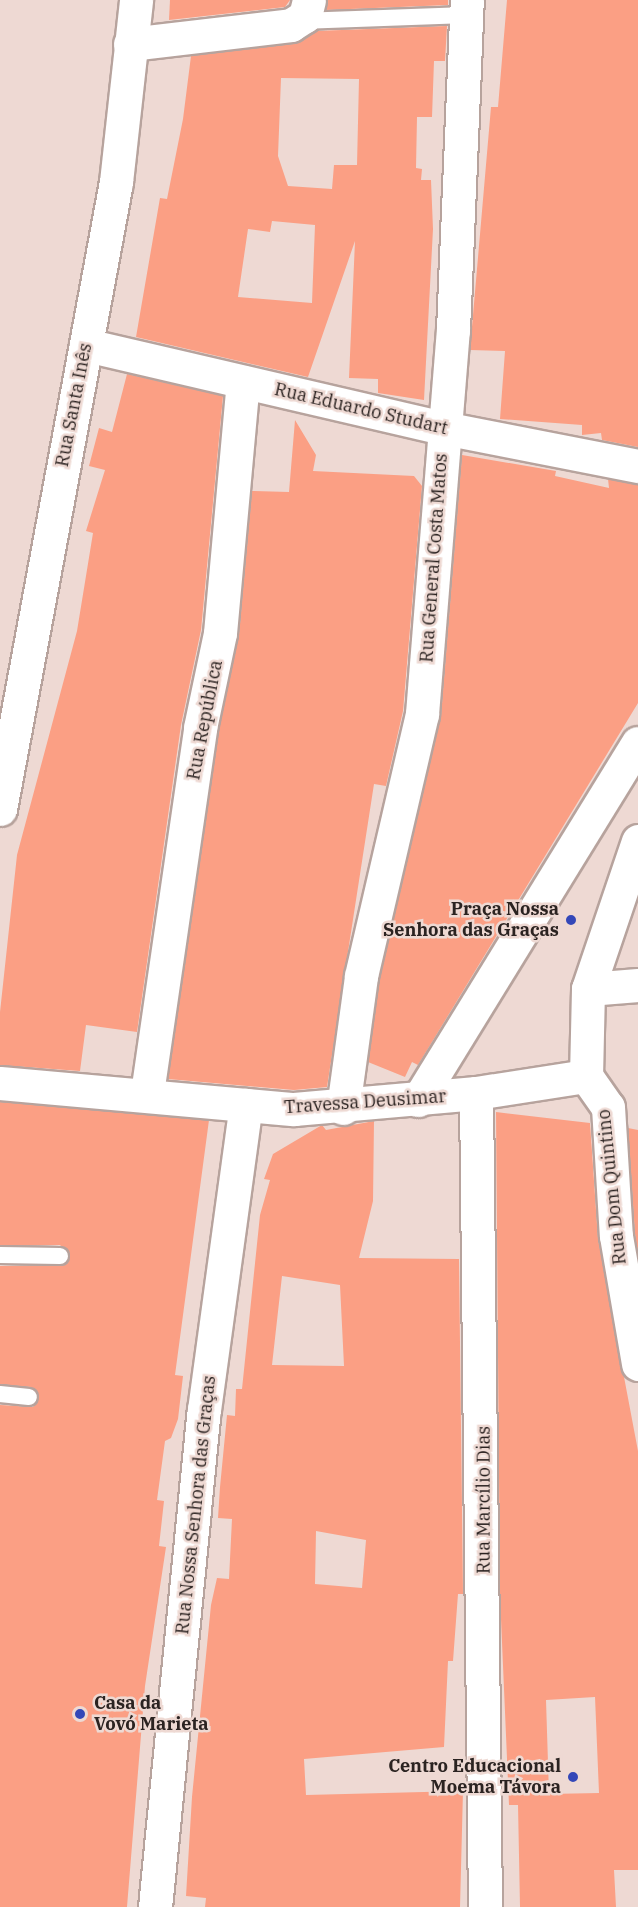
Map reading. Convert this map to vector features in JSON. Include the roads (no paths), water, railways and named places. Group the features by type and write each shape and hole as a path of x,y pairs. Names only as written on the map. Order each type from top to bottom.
{"street":[{"name":"Rua Santa Inês","path":"0,809 116,182 136,0"},
{"name":"Rua General Costa Matos","path":"343,1107 361,976 422,714 444,428 467,8"},
{"path":"130,44 304,11"},
{"name":"Rua Eduardo Studart","path":"86,345 444,428 638,466"},
{"name":"Rua República","path":"147,1093 200,728 220,633 243,382"},
{"path":"418,1100 638,743"},
{"path":"586,1076 588,989 638,841"},
{"path":"588,989 638,985"},
{"name":"Travessa Deusimar","path":"0,1083 147,1093 246,1105 343,1107 476,1093 586,1076"},
{"name":"Rua Dom Quintino","path":"586,1076 608,1107 615,1236 638,1365"},
{"name":"Rua Marcílio Dias","path":"476,1093 485,1907"},
{"name":"Rua Nossa Senhora das Graças","path":"155,1907 204,1410 246,1105"}],"lane":[{"path":"304,11 467,8"},
{"path":"0,1255 60,1256"},
{"path":"0,1394 29,1397"}],"place":[{"name":"Praça Nossa Senhora das Graças","path":"571,920"},
{"name":"Casa da Vovó Marieta","path":"80,1714"},
{"name":"Centro Educacional Moema Távora","path":"573,1777"}]}
